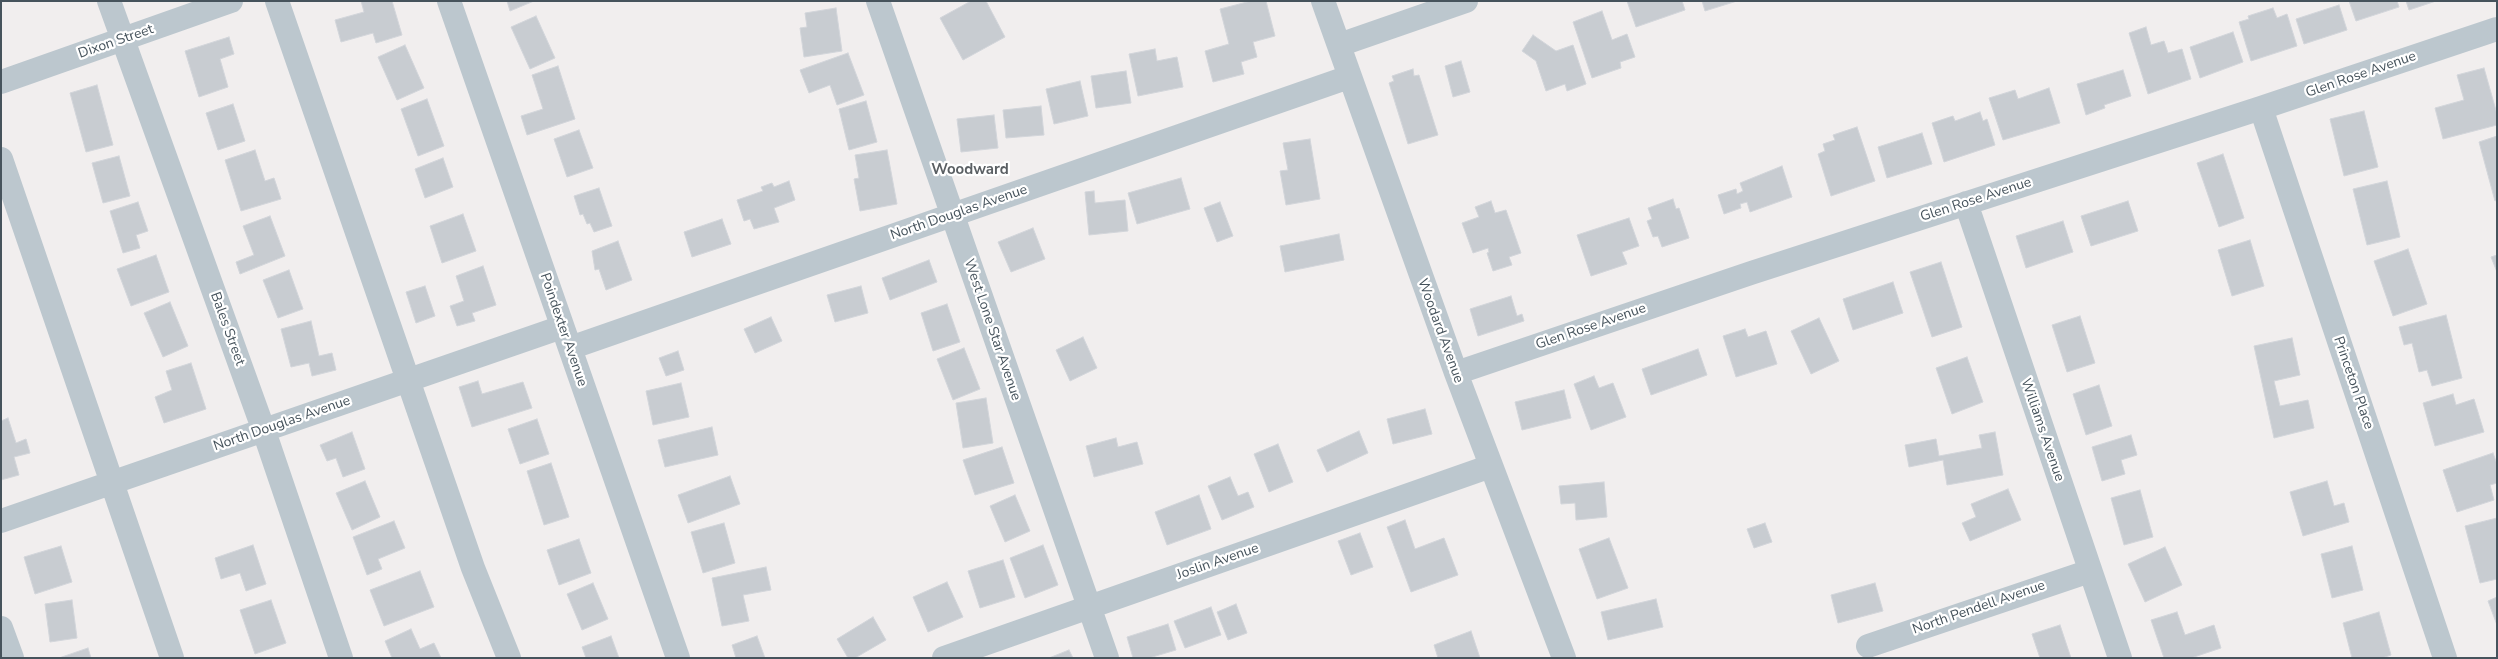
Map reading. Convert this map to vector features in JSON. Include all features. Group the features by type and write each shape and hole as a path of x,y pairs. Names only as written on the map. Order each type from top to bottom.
{"street":[{"name":"Bales Street","path":"109,1 264,431 341,658"},
{"name":"Dixon Street","path":"1,82 232,1"},
{"path":"277,1 474,568 509,658"},
{"name":"Poindexter Avenue","path":"449,1 678,658"},
{"name":"West Lone Star Avenue","path":"878,1 1107,658"},
{"name":"Woodard Avenue","path":"1323,1 1456,373 1564,658"},
{"path":"1339,46 1466,1"},
{"name":"Glen Rose Avenue","path":"1456,373 2497,29"},
{"name":"North Douglas Avenue","path":"1,521 409,379 566,338 952,215 1349,77"},
{"name":"Princeton Place","path":"2261,108 2445,658"},
{"path":"1,159 172,658"},
{"name":"Williams Avenue","path":"1966,203 2120,658"},
{"name":"Joslin Avenue","path":"944,658 1492,466"},
{"name":"North Pendell Avenue","path":"1868,646 2090,571"},
{"path":"1,628 12,658"}],"building":[{"path":"361,1 392,1 402,35 376,43 373,33 341,42 335,20 364,12"},
{"path":"507,1 534,1 510,11"},
{"path":"971,1 986,1 1005,37 963,60 940,18"},
{"path":"1251,1 1266,1 1275,36 1253,42 1257,57 1241,62 1244,74 1213,82 1205,51 1229,44 1220,9"},
{"path":"1627,1 1682,1 1685,10 1636,27"},
{"path":"1702,1 1737,1 1705,11"},
{"path":"2349,1 2397,1 2399,7 2356,21"},
{"path":"2406,1 2436,1 2409,10"},
{"path":"2339,5 2347,30 2304,44 2296,19"},
{"path":"836,8 842,51 804,57 800,28 807,27 805,13"},
{"path":"2273,8 2277,18 2287,14 2297,46 2251,61 2239,22 2249,19 2248,16"},
{"path":"1602,11 1612,40 1627,34 1635,57 1620,62 1621,68 1592,78 1573,22"},
{"path":"536,16 555,58 530,69 511,27"},
{"path":"2146,27 2151,45 2164,41 2168,53 2182,49 2191,79 2148,94 2129,33"},
{"path":"2233,32 2243,62 2200,78 2190,47"},
{"path":"1533,35 1556,51 1573,45 1586,84 1567,91 1565,84 1546,91 1536,61 1522,51"},
{"path":"229,37 234,54 220,59 228,87 199,97 185,51"},
{"path":"405,45 424,88 397,100 378,57"},
{"path":"1155,49 1157,61 1177,57 1183,87 1138,96 1129,54"},
{"path":"848,53 864,95 837,105 830,85 809,93 800,70"},
{"path":"1461,61 1470,92 1453,97 1445,66"},
{"path":"558,66 575,119 527,135 521,116 543,109 532,75"},
{"path":"2484,68 2497,114 2497,125 2443,139 2435,108 2464,100 2457,75"},
{"path":"1413,69 1414,76 1419,75 1438,135 1408,144 1389,83 1394,81 1392,76"},
{"path":"2123,70 2131,96 2104,105 2105,108 2086,115 2077,84"},
{"path":"1126,71 1131,103 1096,108 1091,76"},
{"path":"1080,81 1088,116 1054,124 1046,89"},
{"path":"97,85 113,145 86,152 70,93"},
{"path":"2049,88 2060,123 2003,140 1989,98 2015,90 2018,99"},
{"path":"427,99 444,146 418,156 401,109"},
{"path":"866,101 877,142 849,150 839,109"},
{"path":"233,104 245,141 218,150 206,113"},
{"path":"1041,106 1044,135 1006,138 1003,110"},
{"path":"2364,111 2378,167 2344,176 2330,119"},
{"path":"1980,112 1983,121 1987,119 1995,145 1944,162 1932,123 1953,116 1955,121"},
{"path":"994,115 998,148 961,152 957,119"},
{"path":"1857,127 1875,181 1831,196 1818,154 1825,151 1823,144 1835,140 1833,135"},
{"path":"579,130 593,168 567,177 554,139"},
{"path":"1922,133 1932,164 1887,178 1878,147"},
{"path":"2497,136 2497,200 2495,201 2479,142"},
{"path":"1310,139 1320,199 1286,205 1280,171 1288,170 1283,143"},
{"path":"255,150 265,181 274,178 281,199 241,211 225,160"},
{"path":"887,150 897,204 860,211 854,179 859,178 855,155"},
{"path":"2223,154 2244,218 2219,227 2197,163"},
{"path":"119,156 130,196 103,203 92,163"},
{"path":"443,158 453,187 425,198 415,169"},
{"path":"1782,166 1792,197 1750,212 1747,202 1740,204 1741,208 1724,214 1718,195 1736,189 1737,194 1743,191 1740,183"},
{"path":"1181,178 1190,209 1137,224 1128,193"},
{"path":"789,181 795,200 774,208 779,222 754,229 750,219 744,221 737,200 763,191 761,187 772,183 774,187"},
{"path":"2387,181 2400,237 2367,245 2353,189"},
{"path":"599,188 612,226 594,232 590,223 587,224 583,214 580,215 574,196"},
{"path":"1094,191 1095,203 1125,200 1128,231 1089,235 1085,192"},
{"path":"1673,199 1676,209 1679,208 1689,238 1662,247 1658,236 1653,237 1647,221 1652,219 1648,208"},
{"path":"1491,201 1495,213 1506,210 1521,253 1509,257 1512,265 1493,271 1487,253 1489,252 1488,248 1473,253 1462,223 1479,217 1475,207"},
{"path":"2128,201 2138,231 2091,246 2081,216"},
{"path":"138,202 148,231 136,235 140,248 123,253 110,211"},
{"path":"1220,202 1233,236 1217,242 1204,208"},
{"path":"463,214 476,251 442,263 430,226"},
{"path":"270,216 285,256 240,274 236,262 254,255 243,226"},
{"path":"1629,218 1639,246 1622,252 1627,264 1591,276 1577,235"},
{"path":"722,219 731,244 692,257 684,232"},
{"path":"2063,221 2073,252 2026,268 2016,236"},
{"path":"1033,228 1045,259 1011,272 998,242"},
{"path":"1339,234 1344,260 1285,272 1280,246"},
{"path":"2250,240 2264,286 2232,296 2218,250"},
{"path":"618,241 632,280 606,290 599,269 595,270 592,251"},
{"path":"2408,249 2427,304 2393,316 2374,261"},
{"path":"156,255 169,292 131,306 117,269"},
{"path":"2497,255 2497,272 2491,257"},
{"path":"929,260 937,282 890,300 882,278"},
{"path":"1941,262 1962,327 1932,337 1910,272"},
{"path":"483,266 496,305 472,313 475,321 457,326 450,306 464,301 456,276"},
{"path":"289,270 303,309 278,318 263,280"},
{"path":"1893,282 1903,313 1853,330 1843,299"},
{"path":"425,286 435,316 416,323 406,292"},
{"path":"861,286 868,313 835,322 827,295"},
{"path":"1511,296 1517,316 1522,314 1524,321 1478,336 1470,309"},
{"path":"170,302 188,346 163,357 144,313"},
{"path":"947,304 960,342 933,351 921,313"},
{"path":"2446,315 2462,378 2432,386 2427,370 2419,372 2412,343 2404,345 2399,327"},
{"path":"2080,316 2095,363 2067,372 2052,325"},
{"path":"771,317 782,341 755,353 744,329"},
{"path":"1819,318 1839,361 1811,374 1791,331"},
{"path":"311,321 319,356 332,353 336,370 312,376 309,363 291,367 281,329"},
{"path":"1745,329 1748,337 1766,331 1777,364 1736,377 1723,336"},
{"path":"1083,337 1097,368 1070,381 1056,350"},
{"path":"2292,338 2300,375 2274,381 2280,406 2308,400 2314,428 2274,438 2254,346"},
{"path":"964,348 980,389 953,400 937,359"},
{"path":"1698,349 1707,375 1651,395 1642,369"},
{"path":"678,351 684,370 666,376 659,358"},
{"path":"1967,357 1983,402 1952,414 1936,368"},
{"path":"191,363 206,409 164,423 155,397 172,390 166,371"},
{"path":"1594,376 1599,388 1613,383 1626,417 1591,430 1574,384"},
{"path":"478,381 482,394 523,382 532,408 472,427 459,387"},
{"path":"681,383 689,417 653,425 646,391"},
{"path":"2099,385 2112,426 2086,435 2073,394"},
{"path":"1564,390 1571,418 1522,430 1515,402"},
{"path":"2453,394 2456,405 2474,399 2484,432 2435,446 2423,403"},
{"path":"986,398 993,443 963,448 956,403"},
{"path":"1425,409 1432,434 1393,444 1387,419"},
{"path":"8,418 16,443 26,439 30,453 14,457 19,475 1,480 1,421"},
{"path":"537,419 549,454 520,464 508,429"},
{"path":"712,427 718,455 665,467 658,440"},
{"path":"1359,431 1368,453 1327,472 1317,450"},
{"path":"352,432 365,469 343,477 336,458 327,461 320,445"},
{"path":"1995,432 2003,475 1947,485 1943,460 1909,467 1905,445 1936,439 1939,456 1982,448 1979,435"},
{"path":"2131,435 2137,455 2121,460 2125,474 2102,481 2092,447"},
{"path":"1116,438 1118,447 1137,442 1143,464 1094,477 1086,446"},
{"path":"1278,444 1293,482 1269,492 1254,454"},
{"path":"1002,447 1014,483 975,495 963,460"},
{"path":"2493,453 2497,464 2497,483 2490,485 2494,500 2457,512 2443,470"},
{"path":"551,463 569,517 544,525 527,471"},
{"path":"730,476 740,504 688,523 678,495"},
{"path":"1230,477 1238,496 1248,492 1254,507 1222,520 1208,486"},
{"path":"365,481 380,517 352,530 336,493"},
{"path":"2327,481 2334,506 2344,503 2349,522 2303,536 2290,492"},
{"path":"1604,482 1607,517 1576,520 1575,503 1561,504 1559,486"},
{"path":"2008,489 2021,520 1970,541 1962,523 1976,517 1971,504"},
{"path":"2140,490 2153,537 2124,545 2111,498"},
{"path":"1015,495 1030,531 1005,542 990,506"},
{"path":"1199,495 1211,529 1167,545 1155,512"},
{"path":"2497,518 2497,579 2480,583 2465,526"},
{"path":"1405,520 1415,549 1444,538 1458,575 1411,592 1387,527"},
{"path":"394,521 405,548 378,559 382,569 367,575 353,537"},
{"path":"724,523 735,563 703,573 691,532"},
{"path":"1765,523 1772,542 1754,548 1747,529"},
{"path":"1360,533 1373,567 1351,575 1338,541"},
{"path":"1609,538 1628,588 1597,599 1579,549"},
{"path":"579,539 591,573 559,585 547,550"},
{"path":"253,545 266,584 246,591 240,573 221,579 215,558"},
{"path":"1043,545 1058,585 1025,598 1010,558"},
{"path":"61,546 72,582 35,594 24,557"},
{"path":"2352,546 2363,590 2332,598 2321,554"},
{"path":"2165,547 2182,585 2145,602 2128,564"},
{"path":"1003,560 1015,597 980,608 968,571"},
{"path":"766,567 771,590 743,595 749,621 722,626 712,578"},
{"path":"420,571 434,607 384,626 370,590"},
{"path":"947,582 963,617 928,632 913,597"},
{"path":"593,583 608,619 582,630 567,594"},
{"path":"1875,583 1883,611 1838,623 1831,595"},
{"path":"2497,597 2497,625 2488,601"},
{"path":"1656,599 1663,627 1608,640 1601,612"},
{"path":"72,600 77,638 50,642 45,604"},
{"path":"271,600 286,643 255,654 240,610"},
{"path":"1236,604 1247,633 1228,640 1217,612"},
{"path":"1211,607 1221,635 1185,648 1174,621"},
{"path":"2177,612 2185,635 2214,625 2221,648 2191,658 2164,658 2151,620"},
{"path":"2379,612 2391,655 2382,658 2352,658 2343,623"},
{"path":"873,617 886,640 855,658 848,658 837,639"},
{"path":"1168,624 1176,650 1149,658 1133,658 1127,637"},
{"path":"2060,625 2071,658 2040,658 2032,634"},
{"path":"411,629 420,649 434,643 441,658 392,658 385,641"},
{"path":"1471,631 1480,658 1438,658 1434,645"},
{"path":"611,636 619,658 586,658 582,647"},
{"path":"757,636 765,658 736,658 732,645"},
{"path":"88,648 91,658 59,658"},
{"path":"1069,650 1073,658 1049,658"}],"district":[{"name":"Woodward","path":"970,170"}]}
